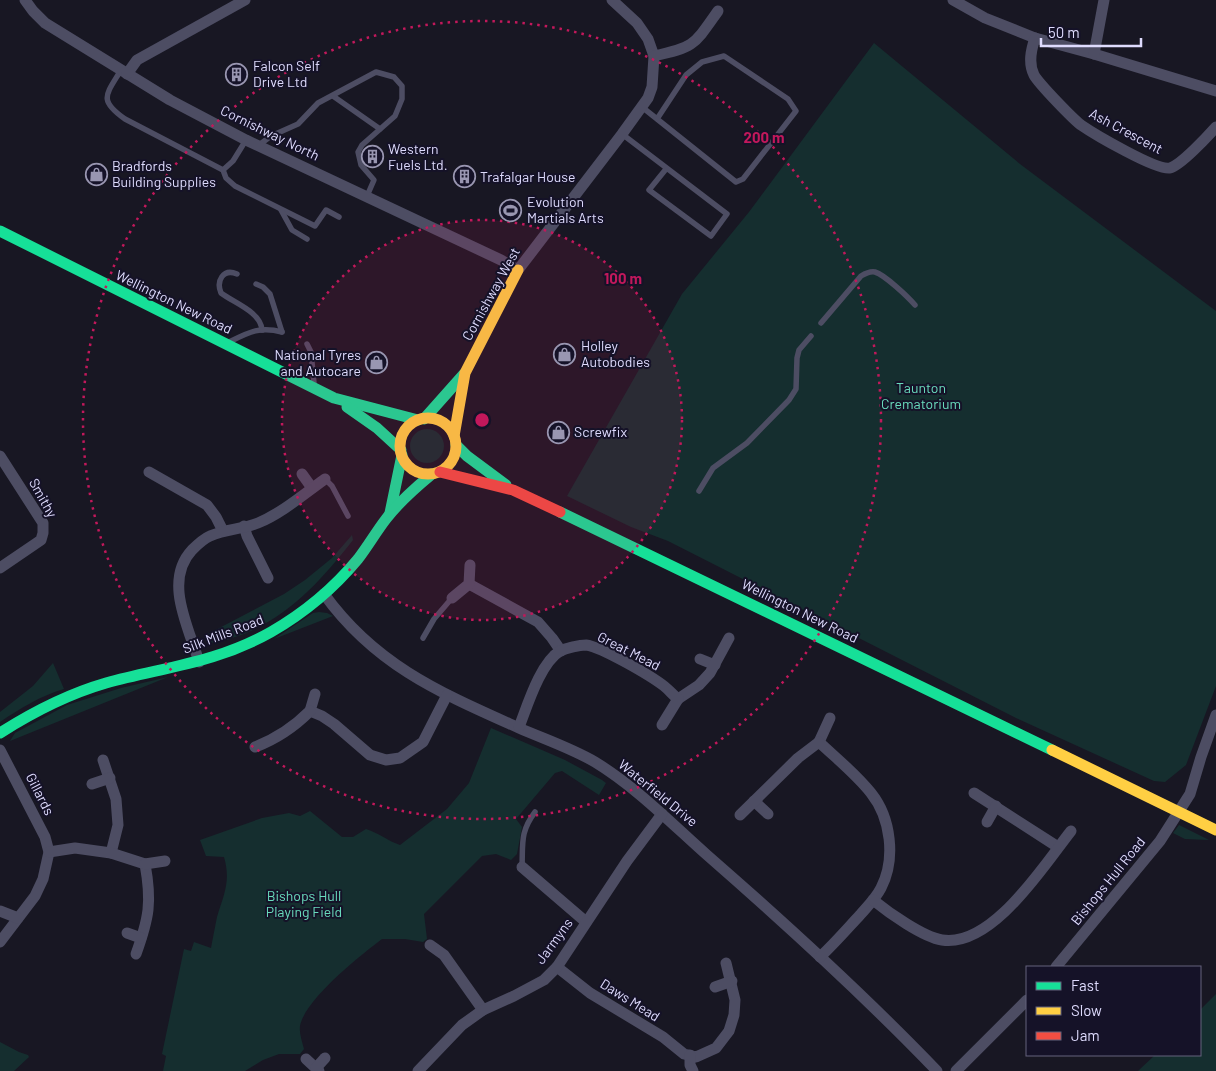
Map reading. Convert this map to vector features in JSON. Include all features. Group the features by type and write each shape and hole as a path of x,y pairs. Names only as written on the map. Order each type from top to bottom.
{"main road":[{"name":"Wellington New Road","path":"0,231 334,398 377,428 401,452"},
{"name":"Cornishway West","path":"421,419 465,373 518,270"},
{"name":"Cornishway West","path":"455,440 465,373"},
{"name":"Wellington New Road","path":"334,398 421,419"},
{"path":"433,418 442,422 450,428 455,440 454,458 436,473 422,473 413,470 406,463 401,452 401,440 404,432 410,425 421,419 433,418"},
{"name":"Wellington New Road","path":"455,440 467,456 512,490 643,551 1216,830"},
{"name":"Silk Mills Road","path":"390,514 401,452"},
{"name":"Wellington New Road","path":"436,473 512,490"},
{"name":"Silk Mills Road","path":"0,733 40,709 79,692 199,662 253,641 282,626 324,594 357,560 390,514 411,490 436,473"}],"street":[{"name":"Cornishway North","path":"25,0 45,23 170,100 246,140 501,260 518,270"},
{"path":"124,72 149,52 245,0"},
{"path":"953,0 985,18 1035,38 1216,91"},
{"path":"1094,54 1104,0"},
{"path":"618,2 638,23 648,39 654,56 690,46 698,39 718,10"},
{"name":"Ash Crescent","path":"1035,38 1031,51 1030,66 1034,76 1080,124 1101,138 1148,162 1170,168 1183,160 1216,127"},
{"name":"Cornishway West","path":"518,270 648,98 652,87 654,56"},
{"name":"Smithy","path":"0,456 43,523 44,532 41,540 0,568"},
{"path":"149,472 207,505 216,517 223,532"},
{"path":"302,474 312,488"},
{"path":"199,662 185,620 178,579 189,553 210,535 257,523 274,514 325,479"},
{"path":"157,491 163,480"},
{"path":"244,526 268,578"},
{"path":"261,564 272,558"},
{"path":"452,598 469,584 470,565"},
{"path":"469,584 538,622 560,651 547,666 534,688 518,728"},
{"name":"Waterfield Drive","path":"324,594 367,644 392,663 447,695 594,762 637,792 782,920 937,1071"},
{"path":"662,725 678,699 699,685 715,665 729,638"},
{"name":"Great Mead","path":"560,651 587,645 601,650 663,686 678,699"},
{"path":"700,658 715,665"},
{"path":"255,748 274,745 310,711 315,694"},
{"path":"310,711 334,724 370,755 386,760 400,758 423,742 447,695"},
{"name":"Bishops Hull Road","path":"1057,966 1154,850 1177,811 1190,794 1216,716"},
{"path":"740,815 798,758 819,742 830,718"},
{"path":"819,742 854,773 872,794 881,808 889,834 890,850 888,870 882,888 820,957"},
{"name":"Gillards","path":"0,750 45,837 49,852"},
{"path":"103,760 116,799 118,825 111,853"},
{"path":"92,784 110,778"},
{"path":"974,793 1058,846"},
{"path":"754,801 768,814"},
{"path":"987,822 996,806"},
{"name":"Jarmyns","path":"418,1071 462,1025 483,1010 544,980 557,967 627,861 662,814"},
{"path":"873,900 926,936 943,940 958,940 979,932 1011,906 1071,831"},
{"path":"0,942 35,896 43,879 49,852 75,848 111,853 145,864 165,861"},
{"path":"136,954 148,912 150,890 145,864"},
{"path":"522,867 536,872 586,922"},
{"path":"0,911 18,918"},
{"path":"128,933 142,938"},
{"path":"430,945 449,952 483,1010"},
{"path":"693,1071 690,1065 690,1055 696,1057 716,1048 730,1031 734,1016 735,1000 726,964"},
{"name":"Daws Mead","path":"557,967 590,993 663,1038 684,1054 690,1055"},
{"path":"714,987 732,982"},
{"path":"956,1071 1026,1001"},
{"path":"306,1059 317,1070 325,1058"}],"lane":[{"path":"642,107 657,119 736,182 743,179 796,111 788,99 724,56 702,62 686,75 657,119"},
{"path":"124,72 110,90 107,100 111,108 132,122 223,170 226,178 235,186 315,226 326,210 339,217"},
{"path":"259,145 271,136 298,124 318,103 376,72 394,78 402,86 402,99 395,116 358,152 361,165 374,180 367,196"},
{"path":"332,96 380,130"},
{"path":"622,134 727,214 710,236 649,190 666,169"},
{"path":"223,170 233,161 246,140"},
{"path":"280,208 292,230 308,239"},
{"path":"238,274 232,271 222,276 219,282 221,294 256,316 262,323 262,330"},
{"path":"821,323 861,276 869,272 877,273 907,296 915,305"},
{"path":"226,344 245,334 269,328 282,332 270,294 256,284"},
{"path":"699,491 714,468 747,443 789,400 796,389 798,350 811,336"},
{"path":"307,344 311,352 314,388"},
{"path":"325,479 337,495 348,516"},
{"path":"424,638 434,619 452,598"},
{"path":"522,867 523,833 526,824 535,812"}],"green space":[{"name":"Taunton Crematorium","path":"874,43 1020,164 1216,311 1216,686 1186,765 1165,782 1154,781 1016,718 668,541 631,527 567,496 682,294 749,212"},
{"path":"427,429 434,430 439,434 443,439 443,453 439,458 434,462 427,463 420,462 415,458 411,453 410,446 411,439 415,434 420,430"},
{"path":"352,535 353,540 328,570 301,598 286,610 253,630 225,641 206,641 204,636 284,594 305,580 332,558"},
{"path":"319,612 333,616 274,639 313,613"},
{"path":"53,663 64,689 31,703 0,722 0,712 33,686"},
{"path":"168,677 10,741 15,733 67,705 121,688"},
{"name":"Bishops Hull Playing Field","path":"491,728 565,760 606,783 599,795 562,771 555,773 516,819 522,827 517,854 511,860 496,854 482,856 424,914 427,939 423,942 405,939 382,939 335,978 312,1003 304,1015 300,1029 304,1049 300,1054 279,1054 263,1060 245,1071 163,1071 166,1056 162,1054 184,949 191,951 194,942 211,948 217,917 226,887 227,873 224,857 206,856 200,840 262,818 289,813 300,816 310,811 342,837 353,837 366,829 400,845 447,809 469,783"},
{"path":"1179,825 1209,840 1185,839 1173,833"},
{"path":"1216,994 1216,1071 1138,1071 1154,1056 1201,1056 1201,1009"},
{"path":"0,1042 29,1057 14,1071 0,1071"}],"traffic: fast":[{"path":"0,231 334,398 418,420"},
{"path":"424,419 464,374"},
{"path":"347,407 377,428 401,450"},
{"path":"456,445 467,456 506,485"},
{"path":"390,513 402,455"},
{"path":"0,733 38,711 78,692 106,683 210,658 251,642 283,625 307,608 339,580 358,559 391,513 407,495 432,474"},
{"path":"560,512 1052,750"}],"traffic: slow":[{"path":"454,436 465,373 518,270"},
{"path":"428,418 439,420 448,426 454,435 456,446 454,457 448,466 439,472 428,474 417,472 408,466 402,457 400,446 402,435 408,426 417,420 428,418"},
{"path":"1052,750 1216,830"}],"traffic: jam":[{"path":"440,472 513,490 560,512"}],"place":[{"name":"Falcon Self Drive Ltd","path":"237,74"},
{"name":"Western Fuels Ltd.","path":"372,157"},
{"name":"Bradfords Building Supplies","path":"96,174"},
{"name":"Trafalgar House","path":"464,177"},
{"name":"Evolution Martials Arts","path":"511,210"},
{"name":"Holley Autobodies","path":"565,354"},
{"name":"National Tyres and Autocare","path":"377,363"},
{"name":"Screwfix","path":"558,432"}]}
